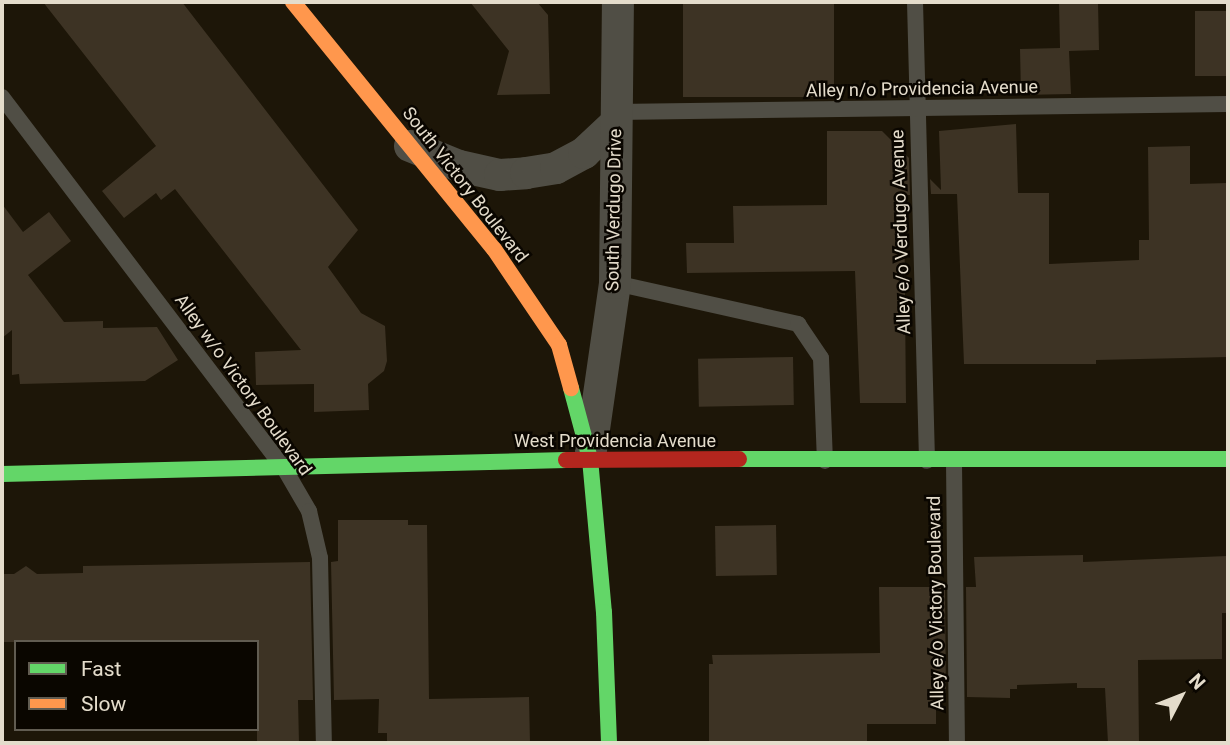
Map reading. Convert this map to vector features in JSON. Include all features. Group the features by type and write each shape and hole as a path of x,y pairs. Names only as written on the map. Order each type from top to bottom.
{"street":[{"name":"South Victory Boulevard","path":"293,2 494,249 559,345 590,459 604,612 609,743"},
{"name":"South Verdugo Drive","path":"590,459 615,284 618,2"},
{"path":"410,146 459,166 500,175 526,173 556,168 584,153 616,118"},
{"name":"West Providencia Avenue","path":"2,474 590,459 954,461 1228,458"}],"lane":[{"name":"Alley e/o Verdugo Avenue","path":"915,2 927,461"},
{"name":"Alley w/o Victory Boulevard","path":"2,97 284,468 309,512 320,558 324,743"},
{"name":"Alley n/o Providencia Avenue","path":"616,118 916,108 1228,104"},
{"path":"615,284 798,324 821,358 825,461"},
{"name":"Alley e/o Victory Boulevard","path":"954,461 957,743"}],"building":[{"path":"43,2 182,2 358,230 328,267 361,313 385,326 387,361 384,371 368,384 369,410 314,412 314,384 256,385 255,352 301,350 175,189 161,200 156,193 124,218 102,191 156,146"},
{"path":"470,2 537,2 548,15 550,94 497,95 509,51"},
{"path":"683,2 834,2 834,97 683,97"},
{"path":"1059,2 1098,2 1099,50 1069,51 1071,94 1021,95 1020,49 1060,48"},
{"path":"1195,11 1228,11 1228,76 1195,76"},
{"path":"1016,124 1018,193 1049,193 1049,264 1139,260 1139,240 1149,240 1148,147 1190,146 1190,184 1227,183 1228,357 1096,360 1096,364 964,364 957,194 931,194 930,179 941,190 939,131"},
{"path":"827,131 882,131 909,158 910,195 904,195 906,403 860,403 855,271 687,273 686,243 734,243 733,206 827,205"},
{"path":"2,204 23,232 49,212 71,241 28,275 64,322 103,321 103,328 157,327 178,360 145,381 20,384 19,374 12,375 12,330 2,338"},
{"path":"793,357 794,405 699,407 698,359"},
{"path":"338,520 408,520 408,525 427,525 429,699 529,697 530,743 387,743 387,733 378,733 379,699 334,700 331,562 338,561"},
{"path":"776,525 777,575 716,576 715,526"},
{"path":"1083,555 1083,562 1227,556 1228,613 1222,613 1222,659 1138,660 1139,743 1108,743 1105,688 1077,688 1077,683 1017,685 1017,689 1010,689 1010,698 967,697 966,587 976,587 974,557"},
{"path":"310,562 313,700 298,700 299,743 257,743 259,640 2,642 2,574 14,574 26,566 37,574 83,573 83,566"},
{"path":"879,587 945,587 946,697 936,696 936,724 867,724 867,743 709,743 709,664 713,664 712,655 880,653"}],"traffic: fast":[{"path":"571,388 590,459 604,612 609,743"},
{"path":"739,459 1228,459"},
{"path":"2,474 566,460"}],"traffic: slow":[{"path":"293,2 494,249 559,345 571,388"}],"traffic: jam":[{"path":"566,460 739,459"}]}
